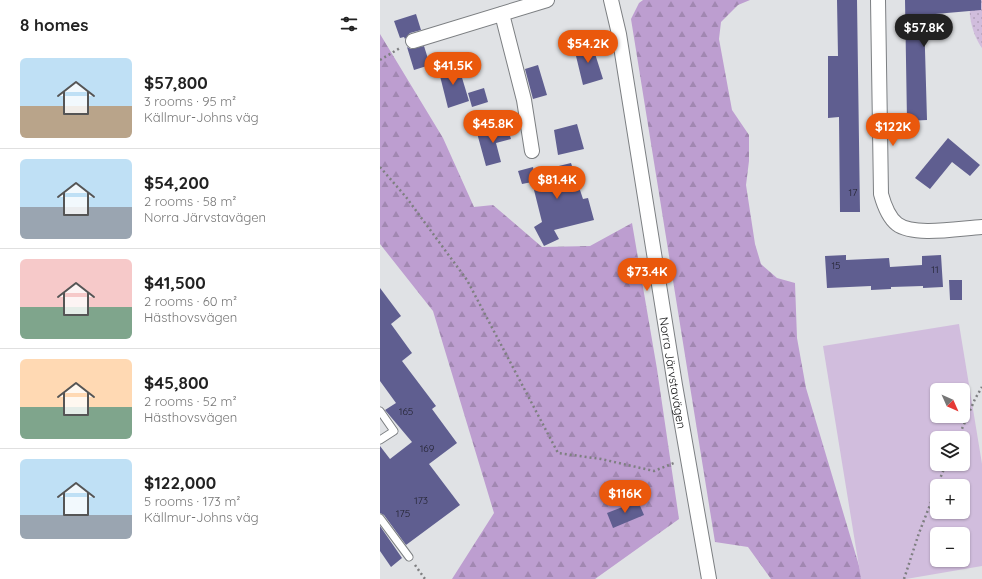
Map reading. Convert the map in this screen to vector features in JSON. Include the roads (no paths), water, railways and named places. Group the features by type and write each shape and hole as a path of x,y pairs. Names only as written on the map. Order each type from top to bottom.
{"street":[{"path":"413,41 547,0"},
{"name":"Norra Järvstavägen","path":"611,0 619,34 675,385 709,579"},
{"path":"878,0 881,194 885,209 896,223 905,228 917,230 982,227"},
{"path":"502,14 524,100 532,151"}],"lane":[{"path":"380,411 394,431 380,440"},
{"path":"380,518 409,557"}]}
